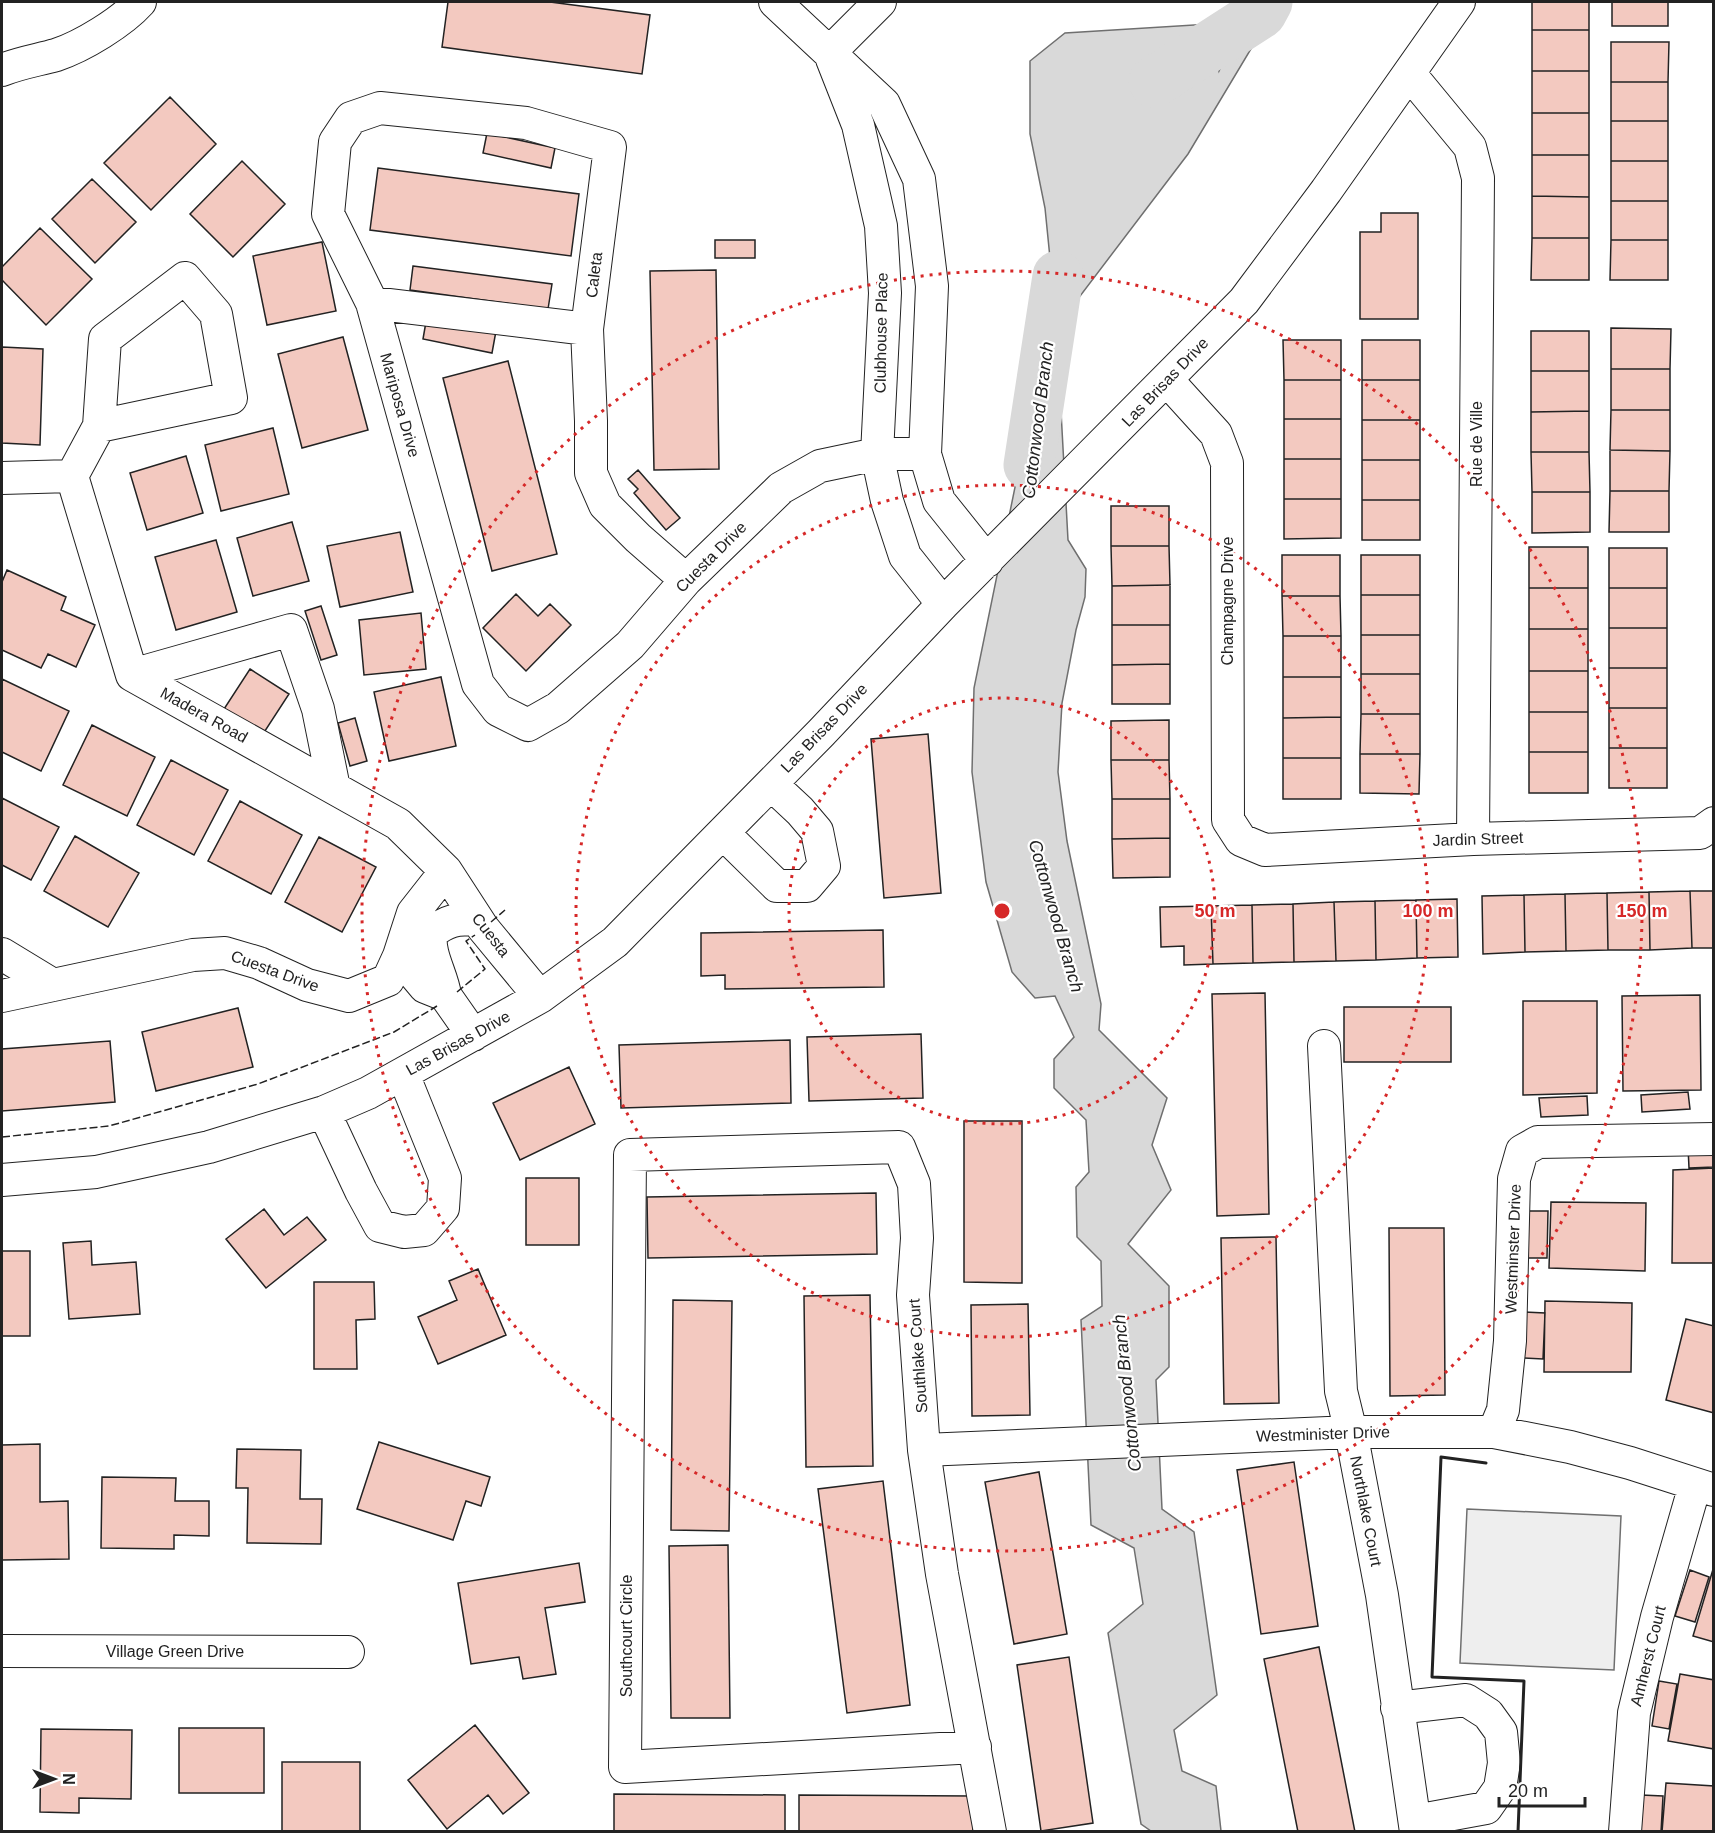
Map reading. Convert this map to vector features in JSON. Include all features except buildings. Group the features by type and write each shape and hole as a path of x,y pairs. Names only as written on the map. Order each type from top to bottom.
{"street":[{"path":"2,70 69,49 89,39 140,2"},
{"name":"Clubhouse Place","path":"775,2 884,104 918,179 932,285 925,453 939,501 987,561"},
{"path":"830,52 880,2"},
{"name":"Las Brisas Drive","path":"2,1180 96,1172 209,1147 324,1112 368,1093 540,997 615,942 771,784 943,604 1244,301 1326,191 1459,2"},
{"name":"Clubhouse Place","path":"830,52 858,126 881,226 885,293 877,453 887,501 905,556 943,604"},
{"name":"Rue de Ville","path":"1409,73 1470,147 1478,178 1473,839"},
{"name":"Mariposa Drive","path":"399,110 380,108 351,118 336,142 328,214 372,303 478,684 498,710 528,725"},
{"name":"Caleta","path":"399,110 526,123 610,147 586,329 591,421 591,473 606,505 638,538 686,580"},
{"path":"99,426 231,398 216,314 185,278 105,339 99,426 72,476 132,675 291,630 318,708 334,788"},
{"path":"372,303 586,329"},
{"name":"Champagne Drive","path":"1167,380 1216,434 1227,464 1228,820 1241,840"},
{"name":"Cuesta Drive","path":"528,725 558,708 630,645 686,580 781,488 820,466 877,453 925,453"},
{"path":"2,478 72,476"},
{"name":"Madera Road","path":"132,675 398,824 446,870"},
{"path":"723,833 777,886 807,886 824,866 817,831 800,811 771,784"},
{"name":"Jardin Street","path":"1241,840 1265,850 1473,839 1700,833 1713,823"},
{"name":"Cuesta Drive","path":"2,996 193,955 225,953 259,963 307,985 349,996 388,980 399,956 413,913 446,870"},
{"name":"Cuesta","path":"446,870 477,919 540,997"},
{"path":"473,1035 445,995 430,940 432,933 443,924 457,919 477,919"},
{"path":"2,954 53,985"},
{"path":"399,956 425,987 445,995"},
{"name":"Northlake Court","path":"1324,1046 1341,1391 1382,1595 1415,1826"},
{"path":"324,1112 380,1226 404,1232 424,1230 443,1208 445,1178 403,1074"},
{"name":"Westminster Drive","path":"1494,1432 1503,1410 1510,1341 1514,1179 1522,1151 1538,1142 1713,1139"},
{"name":"Southlake Court","path":"630,1155 899,1147 914,1184 917,1238 913,1295 924,1450 942,1574 990,1832"},
{"name":"Southcourt Circle","path":"630,1155 625,1767 975,1747"},
{"name":"Westminister Drive","path":"924,1450 1351,1432 1494,1432 1570,1447 1630,1463 1704,1488"},
{"name":"Amherst Court","path":"1625,1832 1634,1713 1657,1617 1704,1488"},
{"name":"Village Green Drive","path":"2,1651 348,1652"},
{"path":"1397,1708 1466,1700 1488,1714 1501,1732 1504,1763 1500,1788 1486,1808 1415,1826"}],"shaded area":[{"path":"1467,1509 1621,1516 1614,1670 1460,1663"}],"water":[{"path":"1250,2 1279,2 1188,154 1077,300 1061,411 1068,540 1086,569 1085,597 1062,703 1058,772 1067,841 1101,1004 1099,1030 1167,1098 1152,1145 1171,1190 1128,1244 1169,1286 1169,1367 1156,1380 1162,1509 1194,1532 1217,1695 1174,1730 1182,1771 1216,1786 1221,1831 1151,1831 1141,1824 1108,1633 1143,1604 1134,1548 1091,1525 1081,1320 1102,1306 1101,1261 1077,1237 1076,1187 1089,1172 1086,1120 1054,1088 1054,1059 1074,1037 1055,996 1035,998 1012,972 986,882 972,772 974,688 1022,453 1046,376 1051,268 1045,208 1030,134 1030,61 1065,33 1210,24 1219,71"}],"waterway":[{"name":"Cottonwood Branch","path":"1154,82 1261,13 1267,2"},
{"name":"Cottonwood Branch","path":"1029,465 1058,276"}],"fence":[{"path":"491,922 505,910"},
{"path":"457,992 485,969 466,941 475,935"},
{"path":"2,1137 109,1126 258,1084 394,1032 437,1006"}],"wall":[{"path":"1486,1463 1441,1457 1432,1677 1524,1681 1518,1832"}]}
